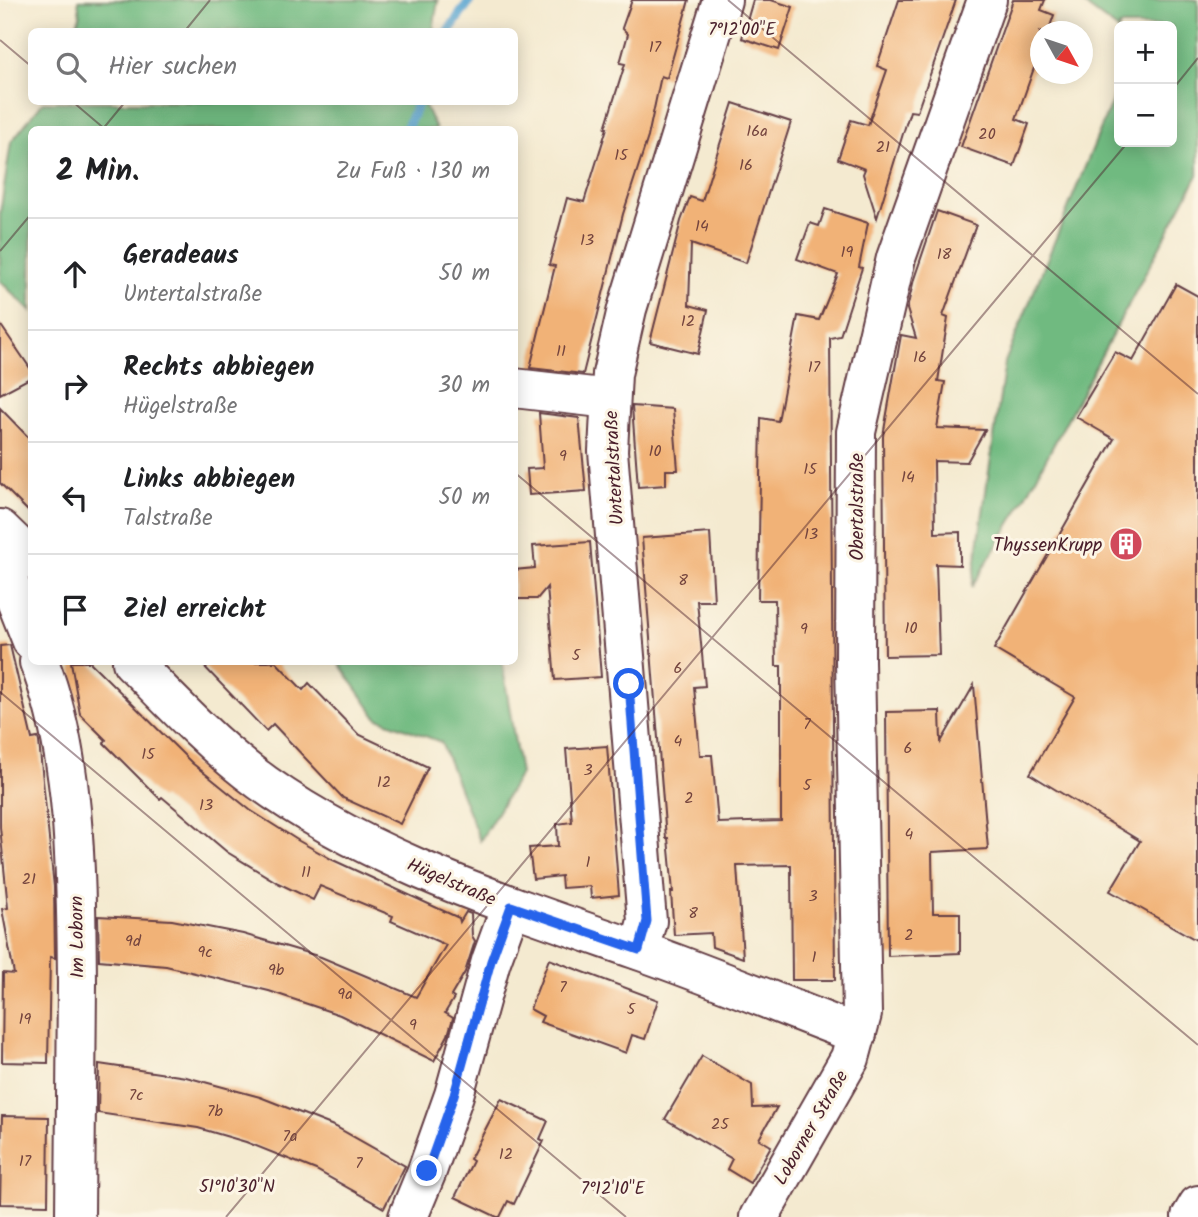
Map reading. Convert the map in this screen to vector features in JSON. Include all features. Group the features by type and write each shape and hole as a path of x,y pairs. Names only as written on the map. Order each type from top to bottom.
{"street":[{"name":"Untertalstraße","path":"639,950 647,921 608,451 612,374 627,309 722,0"},
{"name":"Obertalstraße","path":"858,1034 862,1014 855,661 856,432 896,258 987,0"},
{"path":"518,388 610,399"},
{"path":"0,529 28,556"},
{"path":"0,560 28,631"},
{"name":"Im Loborn","path":"40,665 65,756 73,851 77,935 75,1217"},
{"name":"Hügelstraße","path":"135,665 198,728 238,763 311,814 364,843 511,906 639,950 858,1034"},
{"path":"408,1217 454,1095 491,961 511,906"},
{"name":"Loborner Straße","path":"759,1217 850,1058 858,1034"},
{"path":"1191,1217 1198,1205"}],"green space":[{"path":"78,0 438,0 433,28 75,28 80,16"},
{"path":"1078,0 1198,0 1198,175 1024,500 972,587 1005,362 1114,96 1114,147 1177,147 1177,21 1114,21 1114,27"},
{"path":"41,105 424,105 435,126 28,126 28,308 0,281 0,214 11,142"},
{"path":"340,665 502,665 520,774 480,841 441,742 377,718"}],"building":[{"path":"632,0 689,0 667,78 661,76 648,137 623,214 583,374 530,368 555,266 549,265 567,198 584,202 625,64 620,63 628,34 622,28"},
{"path":"753,0 771,0 793,7 779,50 742,38"},
{"path":"899,0 956,0 917,112 910,111 877,218 863,174 865,169 838,159 851,120 868,125 887,70 877,66"},
{"path":"1013,0 1045,0 1041,10 1054,15 1052,21 1030,21 1030,79 1016,119 1029,124 1014,166 961,147"},
{"path":"733,103 791,122 746,263 691,244 689,305 708,310 698,354 650,342 681,221 690,197 702,201"},
{"path":"825,209 868,223 859,267 862,268 840,336 830,338 835,980 792,980 791,865 737,866 743,958 712,947 711,933 674,935 673,892 666,838 642,538 710,533 714,601 697,601 705,686 694,687 700,755 712,755 718,823 781,821 781,666 776,666 775,600 758,600 761,418 778,421 798,316 819,320 838,274 797,259 810,223 819,226"},
{"path":"937,211 976,225 943,316 948,318 938,381 945,382 937,428 985,430 967,462 934,461 935,533 960,532 960,565 936,564 939,655 885,656 883,436 901,335 916,338 907,309"},
{"name":"ThyssenKrupp","path":"1176,284 1198,296 1198,941 1110,891 1140,841 1030,774 1075,697 994,649 1114,439 1076,417 1115,352 1133,361"},
{"path":"0,324 28,365 28,379 0,394"},
{"path":"632,406 673,409 678,470 666,470 666,485 638,487"},
{"path":"0,408 28,437 28,511 0,483"},
{"path":"539,413 579,418 586,491 529,495 527,469 543,468"},
{"path":"590,542 601,677 555,680 547,587 537,599 518,599 518,570 535,568 533,546"},
{"path":"10,645 32,739 38,738 39,742 54,887 55,958 50,957 48,1063 2,1062 3,973 14,974 2,909 8,908 0,827 0,646"},
{"path":"72,665 93,665 192,763 250,810 333,860 459,918 460,922 466,912 471,914 472,936 475,941 465,972 445,1013 453,1018 448,1035 434,1061 340,1015 269,991 166,966 99,960 98,916 172,920 243,934 321,957 416,997 446,945 391,921 393,916 320,886 313,900 278,883 227,852 162,797 160,799 104,743 106,740 80,714"},
{"path":"203,665 279,665 303,690 309,683 358,734 428,767 400,824 343,798 273,724 266,731"},
{"path":"974,685 988,849 932,852 933,913 960,913 960,953 888,956 886,712 940,711 941,742"},
{"path":"607,746 619,895 591,898 590,886 562,888 561,876 533,879 529,848 558,846 557,824 572,822 566,749"},
{"path":"549,959 658,1000 645,1039 632,1035 626,1053 540,1022 543,1016 530,1009"},
{"path":"702,1056 752,1085 753,1108 777,1107 759,1139 771,1146 750,1183 727,1169 732,1159 665,1119"},
{"path":"99,1064 186,1077 260,1097 336,1127 405,1166 384,1208 316,1170 246,1142 198,1128 98,1113"},
{"path":"501,1099 548,1121 540,1139 544,1141 514,1204 508,1201 500,1217 497,1217 455,1197 473,1161 470,1159"},
{"path":"2,1116 49,1117 48,1205 0,1204"}],"waterway":[{"path":"451,28 470,0"},
{"path":"408,126 417,105"}],"place":[{"name":"ThyssenKrupp","path":"1126,544"}],"route":[{"path":"427,1171 454,1095 491,961 511,906 639,950 647,921 629,684"}]}
